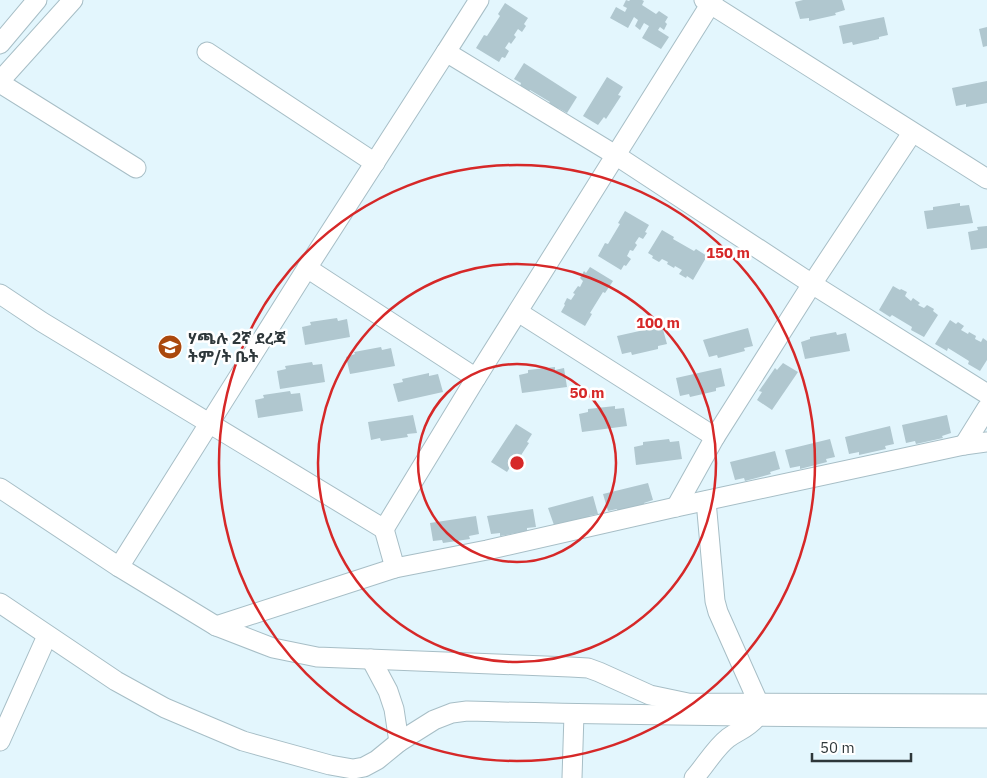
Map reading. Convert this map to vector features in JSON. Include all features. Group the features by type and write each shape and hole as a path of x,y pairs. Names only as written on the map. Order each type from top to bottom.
{"street":[{"path":"0,44 37,0"},
{"path":"73,0 0,82 136,168"},
{"path":"119,567 307,268 479,0"},
{"path":"384,529 476,378 617,156 710,1 912,133 987,179"},
{"path":"207,52 375,163"},
{"path":"446,52 617,156 812,284 987,394"},
{"path":"676,507 715,437 812,284 912,133"},
{"path":"307,268 476,378"},
{"path":"0,294 42,322 384,529 395,568"},
{"path":"518,312 715,437"},
{"path":"964,446 987,408"},
{"path":"216,626 395,568 487,550 676,507 987,442"},
{"path":"0,488 119,567 216,626 273,648 317,657 588,668 650,695 668,700 758,710 987,718"},
{"path":"694,778 728,738 751,725 758,710 715,601 706,501"},
{"path":"0,603 116,681 166,708 243,741 327,772 353,769 368,772 377,760 400,742 434,720 452,713 467,711 574,714 987,704"},
{"path":"0,741 47,636"},
{"path":"371,659 388,691 394,709 400,742"},
{"path":"572,778 574,714"}],"building":[{"path":"626,0 642,0 644,1 642,5 656,14 659,11 668,17 664,30 660,27 658,30 669,37 661,49 642,38 649,26 644,23 640,30 635,26 638,20 634,17 628,28 610,18 616,7 625,12 627,8 623,6"},
{"path":"803,0 842,0 845,10 835,13 836,15 809,21 809,18 800,19 795,2"},
{"path":"505,3 528,18 522,32 518,29 514,35 516,37 505,48 509,51 505,58 502,57 499,62 476,48 484,35 487,36 500,16 498,14"},
{"path":"884,17 888,35 853,45 852,42 843,44 839,26"},
{"path":"987,27 987,46 983,47 979,29"},
{"path":"524,63 577,97 567,113 558,108 557,110 548,104 550,102 520,86 521,83 514,79"},
{"path":"607,77 623,87 618,95 621,96 606,119 604,117 598,125 583,116"},
{"path":"987,81 987,103 966,107 966,104 956,106 952,88"},
{"path":"960,203 960,206 969,205 973,223 927,229 924,211 933,210 933,207"},
{"path":"625,211 649,225 643,239 639,237 633,251 630,250 627,256 631,259 621,270 598,256 605,243 608,244 620,224 618,223"},
{"path":"987,226 987,248 971,250 968,232 978,230 977,227"},
{"path":"662,230 674,237 673,239 707,256 693,280 679,274 682,270 675,266 674,268 662,259 659,262 648,253"},
{"path":"590,267 613,281 605,293 603,292 590,313 592,314 585,326 561,312 567,298 571,300 575,294 573,293 578,286 580,287 583,281 580,278 584,271 586,273"},
{"path":"893,286 907,292 905,296 911,301 913,298 920,303 918,305 924,308 927,305 934,309 933,311 938,315 924,337 911,330 912,327 892,315 890,317 879,310"},
{"path":"337,318 338,321 347,319 350,337 305,345 302,327 311,325 310,322"},
{"path":"950,320 964,326 961,330 976,336 975,339 981,342 983,338 987,341 987,360 980,371 968,364 969,361 948,348 947,351 935,344"},
{"path":"662,326 667,344 658,346 658,349 632,355 631,352 622,354 617,336"},
{"path":"748,328 753,346 744,348 745,351 718,358 717,355 709,357 703,340"},
{"path":"836,332 837,335 846,333 850,351 805,359 801,342 810,339 810,337"},
{"path":"381,347 382,350 391,348 395,366 350,374 346,357 355,354 354,352"},
{"path":"312,362 313,365 322,364 325,382 280,389 277,371 286,369 285,366"},
{"path":"783,363 798,372 772,410 757,400 762,392 759,391 775,368 777,370"},
{"path":"555,367 555,370 564,368 567,387 522,393 519,375 528,373 528,370"},
{"path":"721,368 725,386 716,388 716,391 690,397 689,394 680,396 676,378"},
{"path":"429,373 429,376 438,374 443,392 398,402 393,384 403,382 402,379"},
{"path":"290,391 291,394 300,393 303,411 258,418 255,400 264,398 263,395"},
{"path":"615,406 615,409 624,408 627,426 582,432 579,414 588,412 588,409"},
{"path":"413,415 417,433 407,434 408,437 381,441 380,438 371,440 368,422"},
{"path":"947,415 951,433 942,436 943,438 916,444 915,441 906,443 902,425"},
{"path":"516,424 532,434 527,442 529,443 514,466 512,464 507,472 491,462"},
{"path":"890,426 894,444 885,446 886,449 859,455 859,452 849,454 845,437"},
{"path":"669,439 670,442 679,441 682,459 636,465 634,447 643,445 643,442"},
{"path":"830,439 835,457 826,459 827,462 800,469 800,466 790,468 785,450"},
{"path":"775,451 780,469 770,472 771,474 745,481 744,478 735,480 730,462"},
{"path":"648,483 653,500 644,503 645,506 618,512 617,509 608,511 603,494"},
{"path":"593,496 598,514 589,516 590,519 563,526 563,523 554,525 548,508"},
{"path":"533,509 536,527 527,528 527,531 500,536 500,533 491,534 487,516"},
{"path":"476,516 479,534 469,536 470,539 443,543 442,540 433,541 430,523"}],"place":[{"name":"ሃጫሉ 2ኛ ደረጃ ትም/ት ቤት","path":"170,347"}]}
